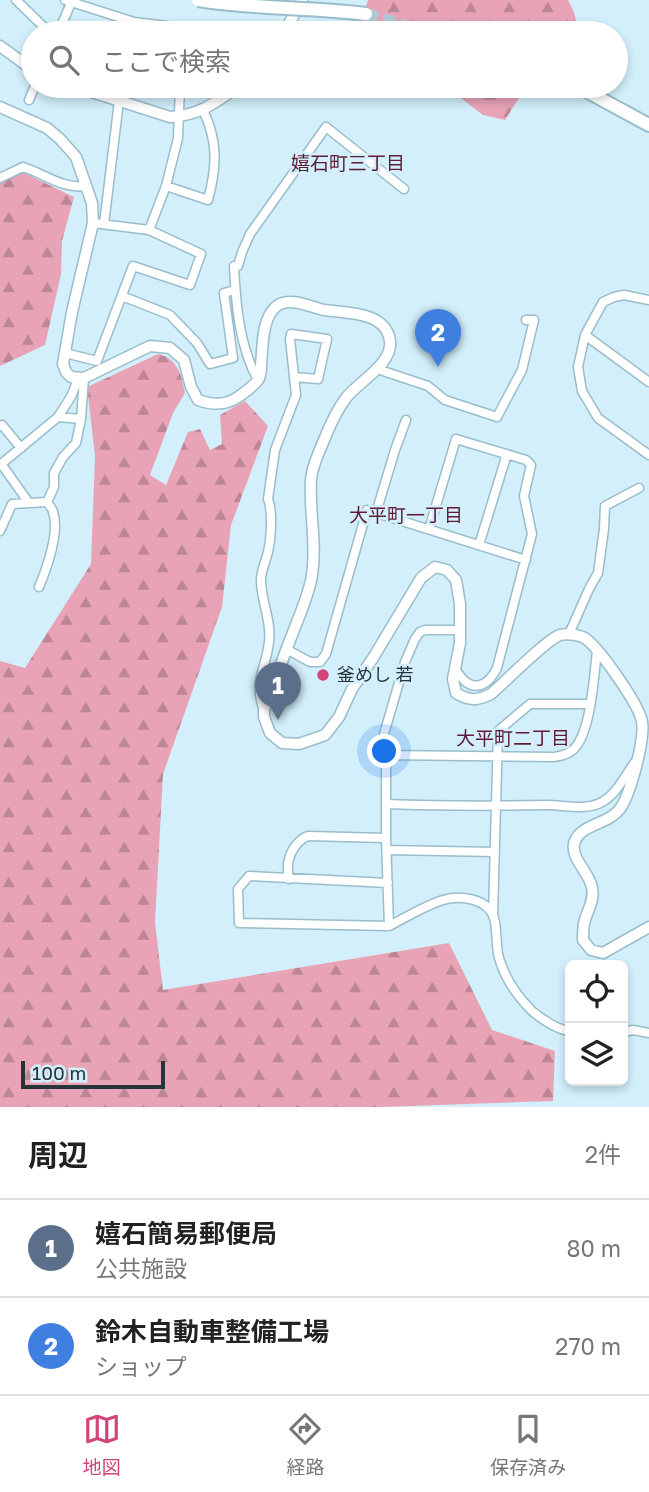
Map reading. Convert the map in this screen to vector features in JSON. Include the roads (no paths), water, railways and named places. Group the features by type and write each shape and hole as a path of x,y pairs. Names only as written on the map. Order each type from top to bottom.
{"highway":[{"path":"198,0 366,14"},
{"path":"600,98 645,122"}],"street":[{"path":"16,0 38,21"},
{"path":"291,21 302,0"},
{"path":"62,21 68,1 131,21"},
{"path":"0,46 21,61"},
{"path":"109,98 170,117 203,110 223,98"},
{"path":"119,98 98,223 72,312 63,363 71,377 80,379 150,346 170,348 184,360 191,387 198,400 208,404 233,401 260,378 265,326 269,314 279,304 293,302 362,314 376,320 390,341 388,355 377,369 354,388 335,414 314,463 311,479 314,550 312,578 264,710"},
{"path":"149,230 166,186 178,138 179,98"},
{"path":"0,107 47,128 76,157 98,223"},
{"path":"166,186 208,200 216,159 211,127 203,110"},
{"path":"258,380 245,351 234,266 239,265 250,234 326,127 404,189"},
{"path":"0,178 23,167 56,182 76,187 86,186"},
{"path":"65,353 97,361 133,265 190,285 201,254 149,230 98,223"},
{"path":"121,296 170,315 197,343 210,364 233,358 224,293 235,290"},
{"path":"646,300 624,295 603,302 585,335 578,367 582,391 598,418 649,455"},
{"path":"377,369 428,386 444,400 497,417 522,370 534,320 526,320"},
{"path":"294,377 318,379 327,339 291,334 290,340 294,377 296,395 275,450 268,499 271,506 269,549 261,576 269,641 259,686 264,717 270,733 282,743 299,744 325,736 421,578 435,567 447,570 456,580 460,604 460,643 453,679 456,693 465,699 481,699 491,694 559,635 569,634 585,638 626,689 642,720 643,729 626,799 619,810 605,821 582,831 574,845 576,857 588,874 593,889 583,940 591,950 603,953 649,927"},
{"path":"585,335 649,382"},
{"path":"29,503 1,465 58,417 80,379"},
{"path":"47,502 54,487 54,474 63,457 76,443 81,419 80,379"},
{"path":"58,417 81,419"},
{"path":"376,513 406,420"},
{"path":"0,426 2,425 21,448"},
{"path":"429,529 456,439 526,460 531,465 524,496 532,534 497,668 486,684 475,686 466,682 455,669"},
{"path":"479,545 507,454"},
{"path":"569,634 598,573 605,506 639,488"},
{"path":"0,531 12,504 47,502"},
{"path":"40,587 49,563 55,527 53,511 47,502"},
{"path":"286,649 310,662 320,662 326,654 366,510 526,560"},
{"path":"389,926 384,734 401,672 419,632 460,630"},
{"path":"386,755 554,757 570,753 584,734 597,651"},
{"path":"565,1030 539,1017 522,1001 498,958 494,916 498,731 530,705 590,705"},
{"path":"386,804 593,806 617,789 637,759"},
{"path":"289,879 288,860 302,838 386,838"},
{"path":"387,850 495,852"},
{"path":"388,883 249,876 238,889 239,923 389,926 442,900 456,898 473,899 485,906 494,916"},
{"path":"628,1031 649,1033"}],"tunnel":[{"path":"366,14 389,21"}],"place":[{"name":"鈴木自動車整備工場","path":"438,367"},
{"name":"釜めし 若","path":"323,675"},
{"name":"嬉石簡易郵便局","path":"278,720"}],"district":[{"name":"嬉石町三丁目","path":"348,163"},
{"name":"大平町一丁目","path":"406,515"},
{"name":"大平町二丁目","path":"513,738"}]}
